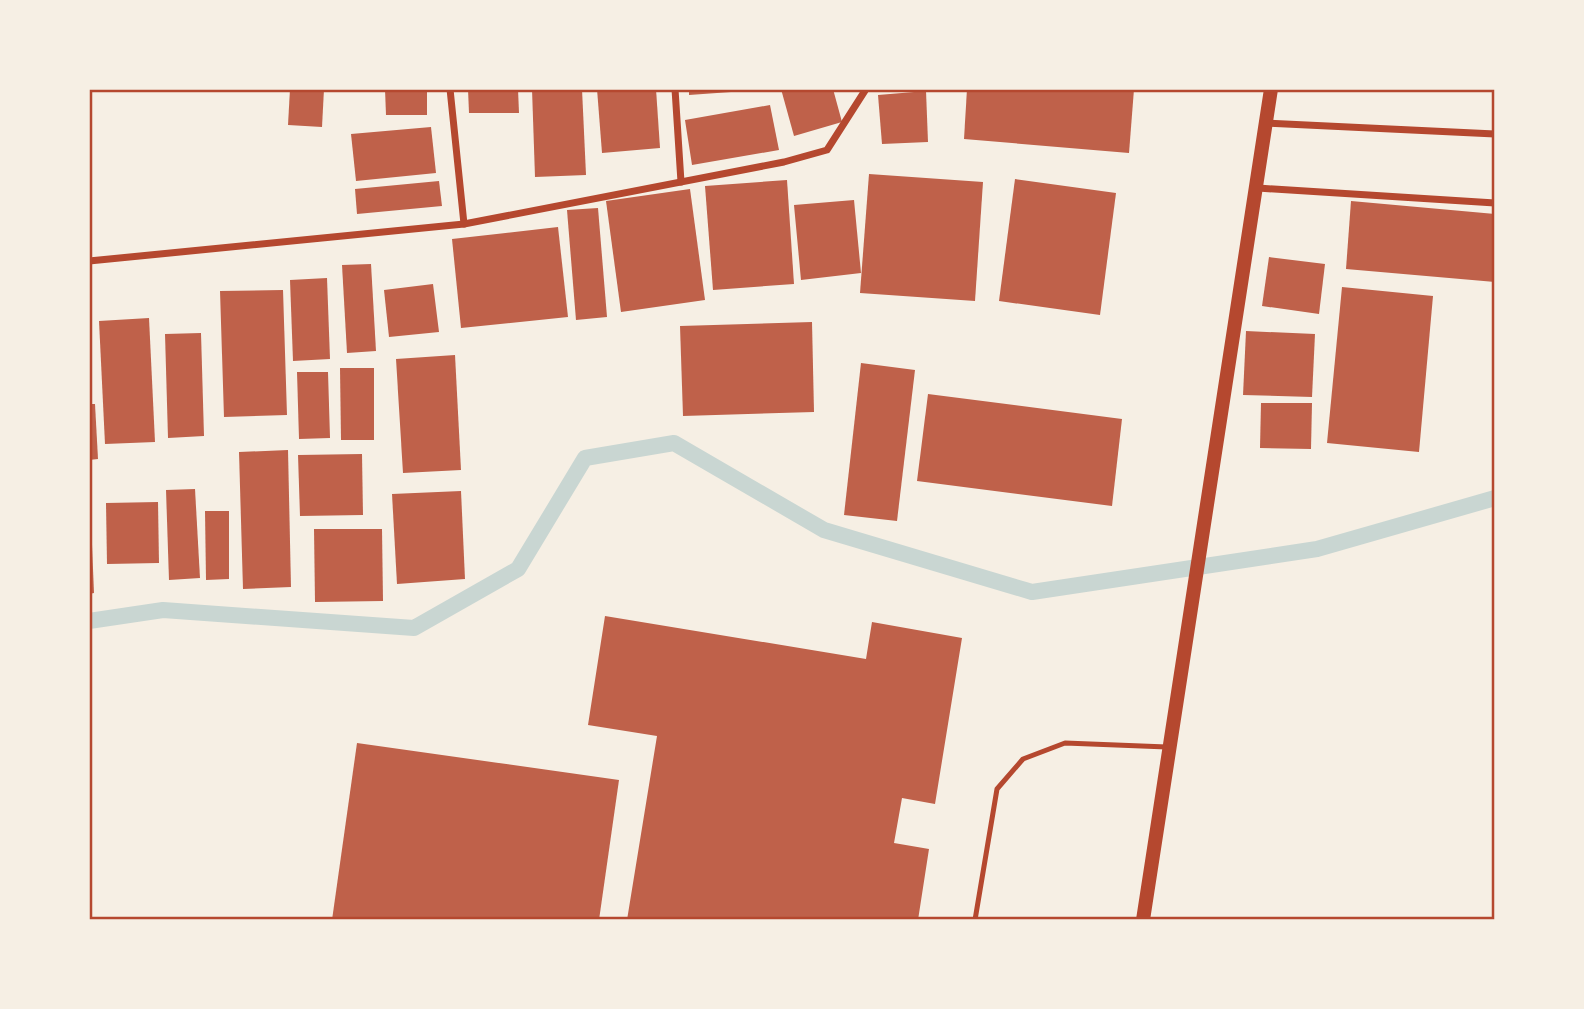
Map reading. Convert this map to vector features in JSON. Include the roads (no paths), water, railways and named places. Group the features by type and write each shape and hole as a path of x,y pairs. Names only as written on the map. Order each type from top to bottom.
{"main road":[{"path":"1143,920 1201,534 1258,188 1271,89"}],"street":[{"path":"450,89 464,225"},
{"path":"675,89 681,182"},
{"path":"89,261 464,225 827,150 866,89"},
{"path":"1267,123 1495,134"},
{"path":"1258,188 1495,203"}],"lane":[{"path":"975,920 997,789 1023,759 1065,744 1170,747"}],"waterway":[{"path":"89,621 163,610 414,628 518,569 585,458 674,443 824,530 1032,592 1317,549 1495,498"}]}
